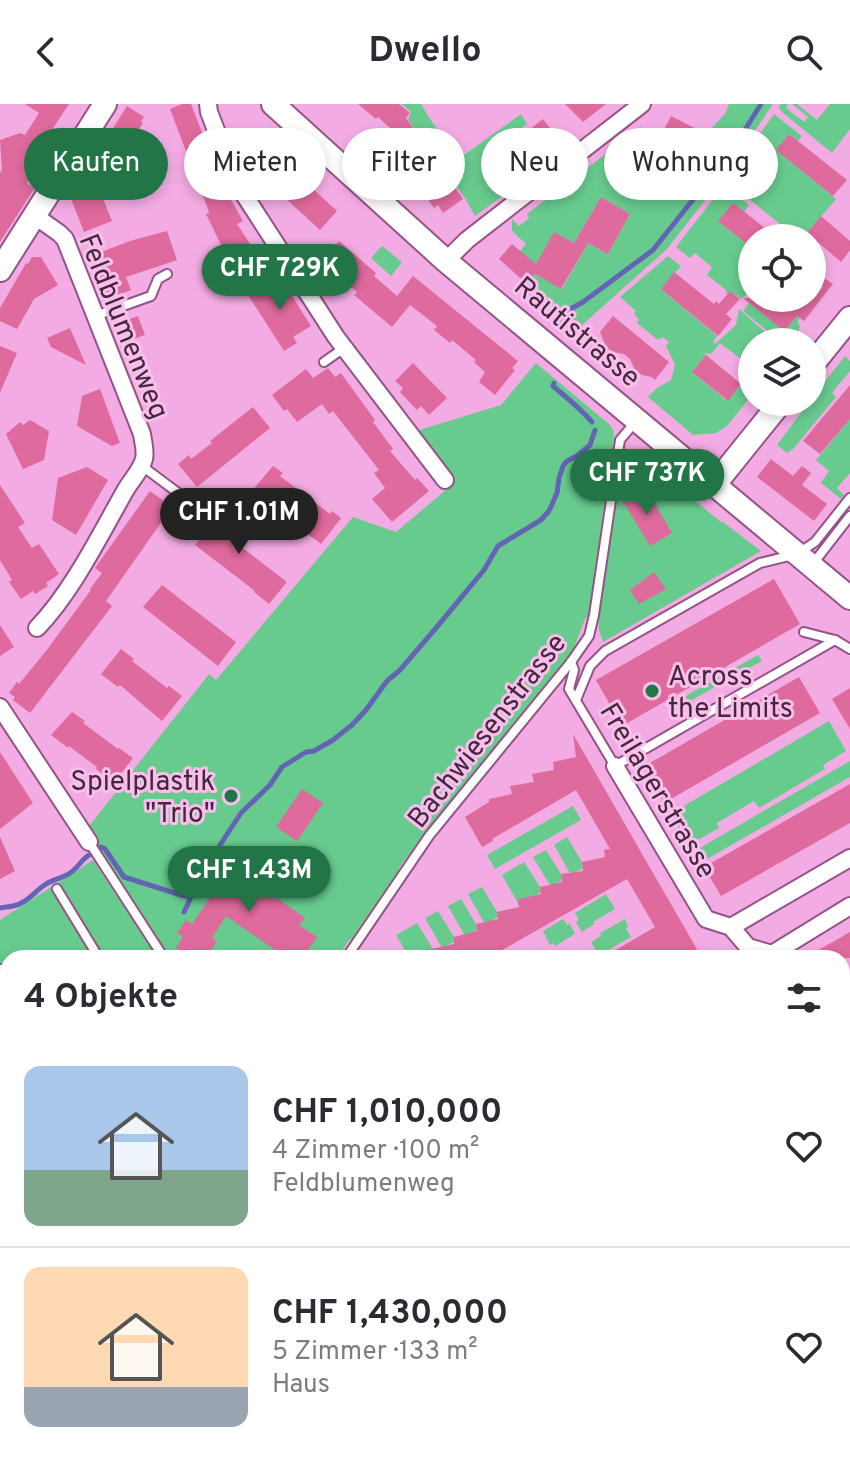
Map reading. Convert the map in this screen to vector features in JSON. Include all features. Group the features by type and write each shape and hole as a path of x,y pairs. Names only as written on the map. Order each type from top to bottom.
{"street":[{"path":"0,270 105,104"},
{"path":"208,104 236,182 344,348 445,480"},
{"name":"Rautistrasse","path":"273,104 446,261 850,598"},
{"path":"446,261 467,240 642,104"},
{"name":"Feldblumenweg","path":"35,216 65,239 95,317 124,378 142,434 145,455 141,466"},
{"path":"826,348 850,318"},
{"path":"715,484 770,416"},
{"path":"37,628 52,614 68,590 141,466"},
{"path":"0,707 89,842"},
{"name":"Freilagerstrasse","path":"615,766 706,919 731,927 748,947 757,950"},
{"path":"731,927 850,858"},
{"name":"Freilagerstrasse","path":"783,950 850,906"}],"lane":[{"path":"95,317 151,296 158,279 167,274"},
{"path":"324,362 344,348"},
{"name":"Bachwiesenstrasse","path":"352,950 429,836 589,636 620,440 636,420"},
{"path":"141,466 205,513 218,497"},
{"path":"804,559 850,498"},
{"path":"576,700 590,666 605,651 760,563 804,559 850,516"},
{"path":"804,632 835,640 850,649"},
{"path":"615,766 835,640"},
{"name":"Freilagerstrasse","path":"571,662 574,670 569,689 615,766"},
{"path":"89,842 159,950"},
{"path":"57,889 94,950"}],"green space":[{"path":"402,104 421,104 437,128 414,128 408,120 411,112"},
{"path":"729,104 773,104 757,128 712,128 725,114"},
{"path":"780,104 788,104 786,108 804,122 808,117 792,104 797,104 817,120 830,104 850,104 850,129 832,153 782,112"},
{"path":"521,114 527,124 521,128 502,128"},
{"path":"774,114 802,136 798,141 789,134 778,149 778,128 764,128"},
{"path":"481,143 481,200 497,200 475,216 465,198 465,154"},
{"path":"778,151 836,199 815,224 780,224 750,200 778,200"},
{"path":"604,155 604,199 601,197 574,243 554,233 535,266 520,251 526,244 512,231 512,219 519,226 529,218 527,214 545,200 588,200 588,167"},
{"path":"606,200 705,200 667,249 572,334 523,295 522,289 535,274 562,289 588,243 608,254 630,214"},
{"path":"712,200 743,200 749,205 744,212 733,203 719,221 738,237 738,297 730,291 727,294 707,275 712,267 695,253 690,258 676,247"},
{"path":"382,246 402,262 391,276 371,258"},
{"path":"668,256 681,266 661,289 717,336 713,342 715,344 736,325 738,312 760,328 738,328 738,357 720,343 711,354 703,353 706,355 692,372 727,401 738,388 738,412 727,426 716,433 693,435 648,397 671,380 675,365 666,346 669,342 663,337 658,340 637,323 636,311 620,297"},
{"path":"744,312 760,312 780,328 764,328"},
{"path":"797,316 800,328 787,328"},
{"path":"845,356 850,361 850,371 832,393 836,397 826,409 826,380"},
{"path":"536,363 613,430 589,614 572,653 431,825 399,868 401,872 354,942 350,939 342,950 164,950 86,830 209,674 216,680 353,517 396,532 454,483 413,432 501,405"},
{"path":"799,416 820,416 793,449 787,453 777,445"},
{"path":"850,419 850,473 837,488 844,495 841,499 821,483 829,471 816,460"},
{"path":"627,449 634,451 761,551 603,642 598,616 619,473 622,471 621,459"},
{"path":"758,655 762,661 672,711 668,706"},
{"path":"829,721 846,751 823,765 825,769 759,808 754,801 717,823 719,828 689,845 670,814"},
{"path":"850,761 850,777 700,863 693,852"},
{"path":"573,806 581,820 495,869 487,855"},
{"path":"567,837 583,868 571,875 554,845"},
{"path":"546,850 562,880 551,887 533,857"},
{"path":"93,860 153,950 0,950 0,920"},
{"path":"524,862 541,892 519,905 502,875"},
{"path":"482,887 498,917 485,924 468,894"},
{"path":"606,894 615,909 582,932 575,913"},
{"path":"461,899 477,930 465,936 448,906"},
{"path":"438,911 454,937 454,942 442,948 425,918"},
{"path":"563,919 575,934 555,946 553,943 550,945 543,931"},
{"path":"625,919 631,937 608,950 595,950 591,942 601,936 600,933"},
{"path":"417,923 433,950 405,950 396,935"}],"building":[{"path":"25,104 69,104 53,128 29,128 39,113"},
{"path":"191,104 200,128 184,128 184,146 170,109"},
{"path":"358,104 399,104 410,113 406,118 413,128 390,128 378,117 376,119"},
{"path":"565,104 606,104 583,122"},
{"path":"127,106 144,117 140,128 113,128"},
{"path":"671,116 694,128 665,128"},
{"path":"543,119 550,128 531,128"},
{"path":"20,133 24,135 24,200 27,200 0,242 0,140"},
{"path":"789,134 847,180 833,196 778,152"},
{"path":"601,197 630,214 608,254 588,243 561,289 535,274 526,283 499,259 512,244 536,264 554,232 574,243"},
{"path":"72,200 104,200 112,221 84,232"},
{"path":"204,200 231,200 243,221 237,224 258,256 233,273 220,254 224,251 206,214 209,212"},
{"path":"287,200 325,200 337,211 320,230"},
{"path":"428,200 462,200 443,213 438,205 434,208"},
{"path":"733,203 759,224 738,224 738,237 718,221"},
{"path":"821,216 850,241 850,250 841,262 826,249 826,224 814,224"},
{"path":"167,231 177,260 126,277 131,290 107,299 91,256"},
{"path":"339,241 397,296 413,276 518,361 512,368 515,370 495,395 479,382 485,372 474,362 476,360 434,330 437,326 410,305 392,327 354,295 357,292 321,262"},
{"path":"32,257 41,257 58,285 34,299 17,329 0,321 0,308"},
{"path":"674,272 714,304 716,301 719,304 730,291 738,301 726,314 732,319 718,336 661,289"},
{"path":"279,275 311,326 293,337 297,343 284,351 248,295"},
{"path":"826,279 833,284 826,293"},
{"path":"760,312 811,312 804,321 797,316 787,328 780,328"},
{"path":"138,316 145,335 125,342 118,323"},
{"path":"613,316 669,362 655,380 635,370 624,354 606,347 600,332"},
{"path":"70,328 86,365 51,347 47,338"},
{"path":"0,346 17,353 0,393"},
{"path":"706,355 738,382 738,388 728,401 692,372"},
{"path":"413,363 447,398 429,415 421,406 417,410 400,392 403,388 395,381"},
{"path":"328,368 335,377 341,373 375,420 373,422 393,449 390,451 429,491 392,522 372,499 385,488 374,473 379,470 333,411 329,414 322,404 297,422 272,395 306,369 313,378"},
{"path":"850,385 850,419 820,454 803,441"},
{"path":"100,389 120,443 112,446 77,426 82,396"},
{"path":"253,407 270,428 197,487 178,464 189,455 191,459"},
{"path":"30,420 49,431 44,460 23,469 6,434 20,422 23,425"},
{"path":"771,459 793,476 802,466 811,473 802,485 827,504 814,521 757,477"},
{"path":"273,466 283,473 280,476 330,514 332,511 341,518 321,544 268,500 266,502 252,491"},
{"path":"87,467 108,480 76,535 52,520 58,478"},
{"path":"0,485 25,523 18,527 32,548 39,544 59,574 46,583 48,586 21,599 9,582 12,580 0,560"},
{"path":"150,491 172,507 106,601 112,606 30,713 9,693 46,651 91,590 102,573 95,568"},
{"path":"630,491 636,499 648,492 672,533 650,546 621,498"},
{"path":"229,498 243,508 223,533 287,582 269,604 195,545"},
{"path":"654,572 666,589 639,604 630,590"},
{"path":"774,579 800,624 622,726 596,680"},
{"path":"162,585 236,642 218,666 143,607"},
{"path":"0,625 14,647 0,656"},
{"path":"121,649 167,688 169,686 182,696 162,721 120,685 118,687 101,674"},
{"path":"799,677 820,713 664,803 643,767"},
{"path":"850,688 850,729 832,699"},
{"path":"72,712 133,758 114,783 97,767 51,735"},
{"path":"573,734 697,950 616,950 655,927 627,879 502,950 427,950 454,944 454,937 477,931 476,924 498,919 497,912 519,907 518,899 541,894 540,887 562,882 561,874 583,871 582,862 605,857 604,850 610,849 576,790 482,847 465,817 489,799 512,794 510,786 534,782 532,774 554,770 553,762 576,757"},
{"path":"0,752 33,803 0,829"},
{"path":"850,784 850,823 721,896 704,867"},
{"path":"302,789 323,803 297,841 276,827"},
{"path":"0,837 15,871 0,879"},
{"path":"262,847 283,861 264,889 305,918 299,925 317,937 308,950 275,950 226,916 212,938 217,941 211,950 176,948 183,937 177,933 186,920 192,924 227,873 239,881"},
{"path":"850,932 850,950 818,950"}],"waterway":[{"path":"559,320 563,313 583,302 653,250 722,163 723,154 733,149 761,104"},
{"path":"554,383 553,386 592,422"},
{"path":"184,912 199,885 210,878 218,848 241,813 270,785 282,767 333,740 366,710 387,681 400,670 484,570 498,546 541,520 549,511 563,466 590,445 595,430"},
{"path":"101,847 124,877 181,895 193,893"},
{"path":"0,908 22,903 46,884 70,873 89,855"}],"place":[{"name":"Across the Limits","path":"652,691"},
{"name":"Spielplastik \"Trio\"","path":"231,796"}]}
